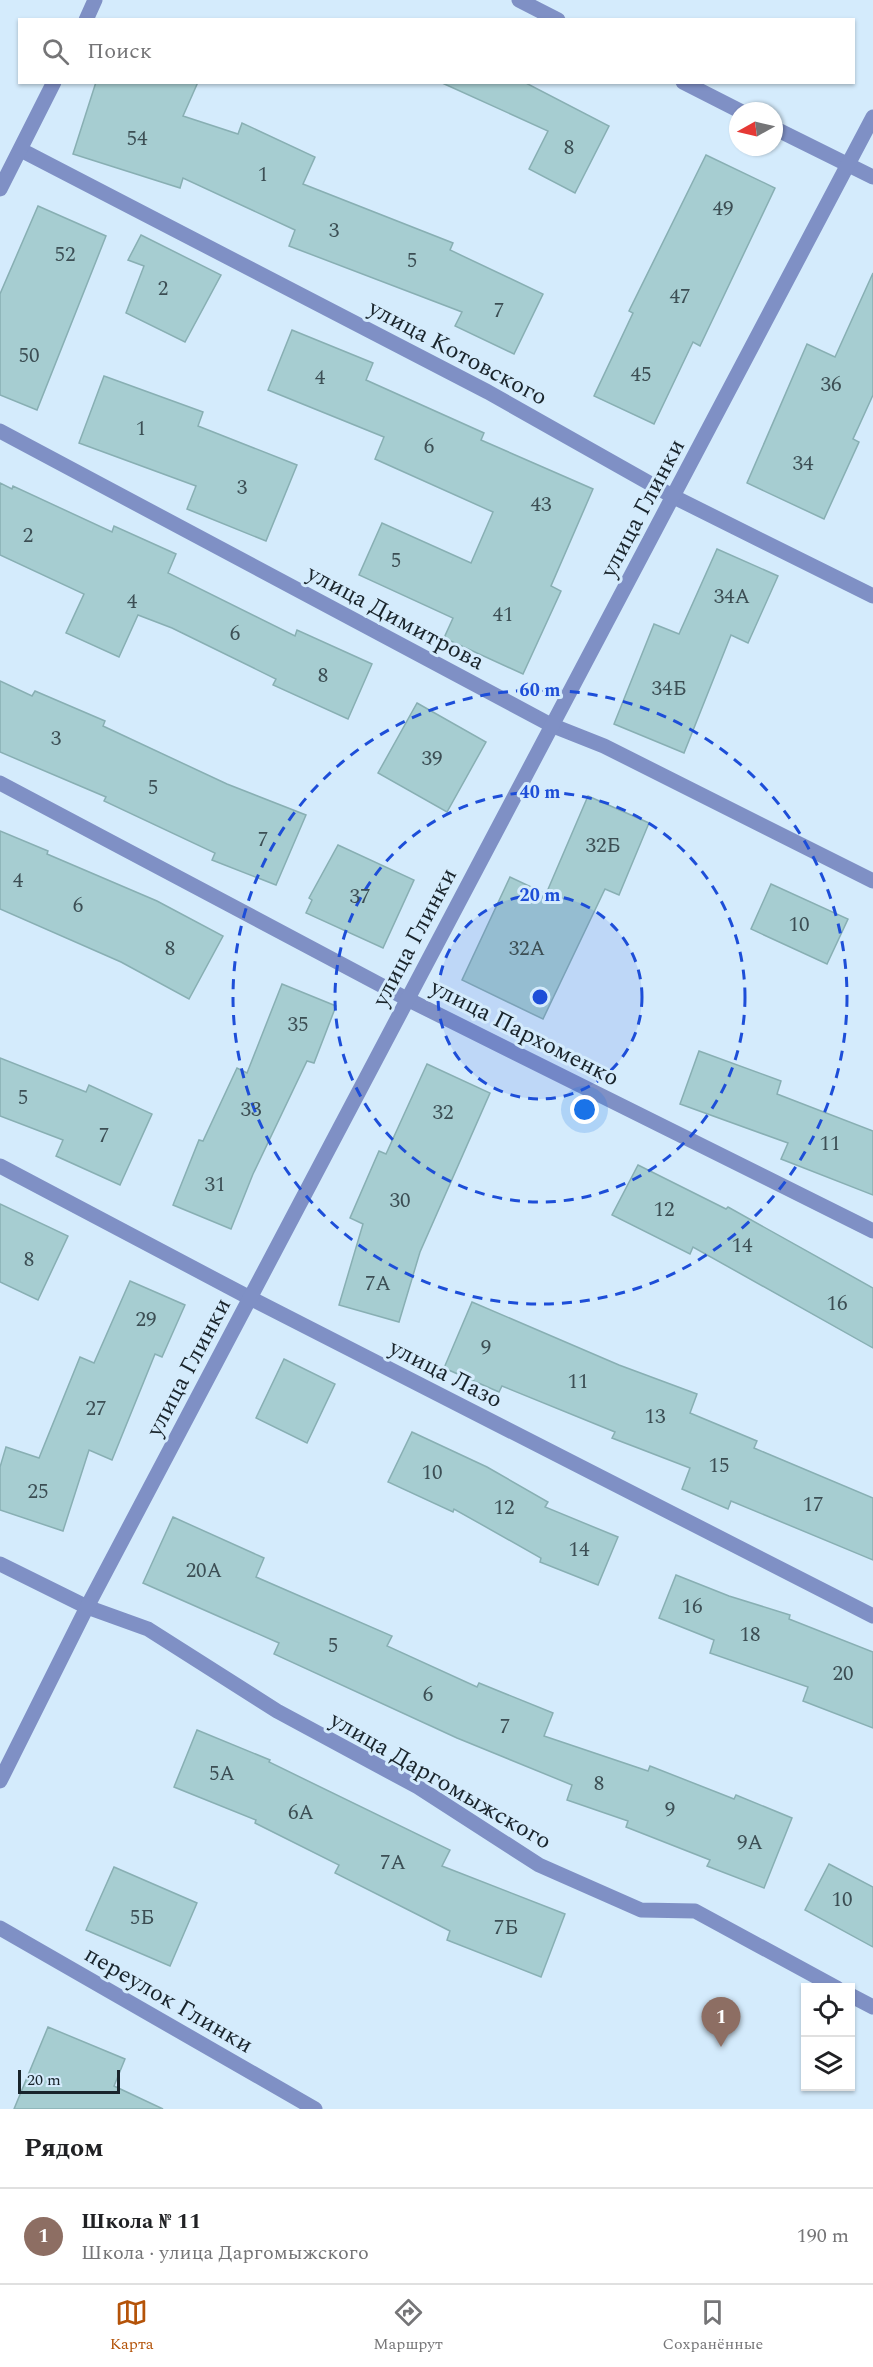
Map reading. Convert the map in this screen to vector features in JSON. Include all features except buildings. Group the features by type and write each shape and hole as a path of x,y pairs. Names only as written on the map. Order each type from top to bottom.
{"street":[{"path":"87,18 96,0"},
{"path":"519,0 554,18"},
{"path":"0,189 53,84"},
{"path":"687,84 729,105"},
{"name":"улица Глинки","path":"0,1781 87,1607 873,117"},
{"path":"783,132 873,177"},
{"name":"улица Котовского","path":"21,150 488,392 674,497 873,596"},
{"name":"улица Димитрова","path":"0,431 551,724 604,746 873,881"},
{"name":"улица Пархоменко","path":"0,783 407,999 873,1231"},
{"name":"улица Лазо","path":"0,1166 250,1298 873,1616"},
{"name":"улица Даргомыжского","path":"0,1564 87,1607 148,1629 278,1712 418,1787 539,1865 641,1910 696,1911 828,1983"},
{"name":"переулок Глинки","path":"0,1928 315,2109"},
{"path":"855,1998 873,2007"}],"place":[{"name":"Школа № 11","path":"721,2047"}]}
